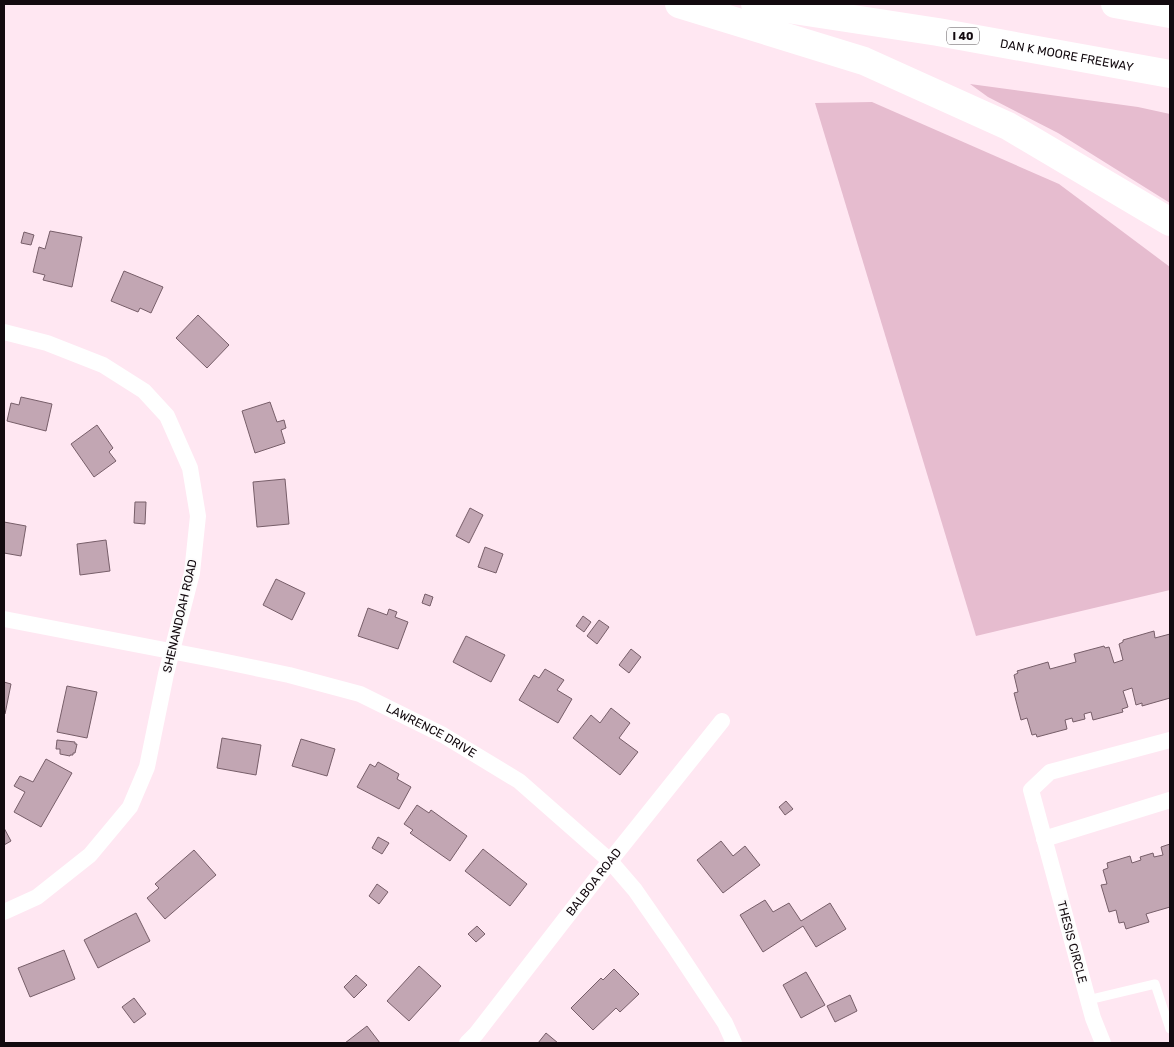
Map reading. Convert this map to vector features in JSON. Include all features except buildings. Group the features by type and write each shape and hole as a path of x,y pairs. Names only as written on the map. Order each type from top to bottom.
{"highway":[{"path":"679,4 864,61 1008,126 1170,222"},
{"name":"DAN K MOORE FREEWAY","path":"755,4 938,32 1170,74"},
{"path":"1114,4 1170,14"}],"street":[{"name":"SHENANDOAH ROAD","path":"4,332 47,343 103,365 144,391 167,416 190,468 198,516 192,572 166,674 147,767 130,807 90,855 38,897 4,912"},
{"name":"LAWRENCE DRIVE","path":"4,619 289,675 360,694 443,735 519,780 610,861 635,890 676,949 725,1023 734,1043"},
{"name":"BALBOA ROAD","path":"467,1043 494,1012 610,861 722,721"},
{"name":"THESIS CIRCLE","path":"1103,1043 1093,1018 1031,790 1050,772 1170,740"},
{"path":"1044,839 1170,800"}],"lane":[{"path":"1088,1000 1155,984 1170,1030"}],"shaded area":[{"path":"970,84 1138,107 1170,114 1170,203 1058,133 988,97"},
{"path":"872,102 1059,184 1170,267 1170,590 976,636 815,103"}]}
